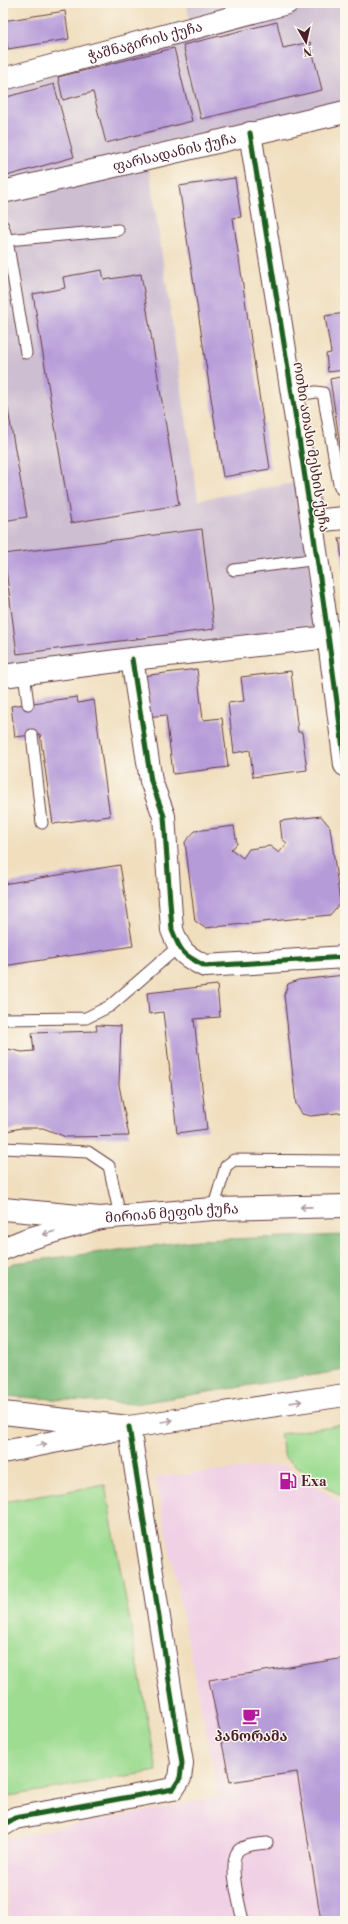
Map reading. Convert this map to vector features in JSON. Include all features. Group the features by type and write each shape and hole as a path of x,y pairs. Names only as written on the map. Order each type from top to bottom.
{"main road":[{"name":"ჭაშნაგირის ქუჩა","path":"3,79 287,3"},
{"name":"ფარსადანის ქუჩა","path":"3,192 345,112"},
{"name":"ოთხი ათასი მესხის ქუჩა","path":"250,133 330,637 345,765"},
{"path":"312,521 345,518"},
{"path":"13,674 330,637"},
{"path":"132,659 151,782 164,816 172,930 185,956 205,966 345,957"},
{"name":"მირიან მეფის ქუჩა","path":"3,1249 28,1239 110,1217 213,1209 345,1206"},
{"path":"3,1209 110,1217"},
{"path":"3,1452 129,1427 345,1395"},
{"path":"3,1413 129,1427"},
{"path":"3,1826 15,1818 173,1790 180,1778 182,1763 129,1427"}],"lane":[{"path":"3,226 7,240 26,353"},
{"path":"7,240 118,230"},
{"path":"292,396 316,392 323,393 339,484 341,489 345,490"},
{"path":"234,570 318,559"},
{"path":"13,674 28,704"},
{"path":"32,735 42,823"},
{"path":"3,1019 86,1018 110,1006 179,946"},
{"path":"3,1148 88,1152 109,1166 110,1217"},
{"path":"213,1209 226,1166 234,1160 345,1161"},
{"path":"243,1921 233,1865 236,1854 241,1849 267,1843"}],"shaded area":[{"path":"187,3 345,3 345,101 146,146 198,500 299,482 317,629 3,666 3,90 191,37"},
{"path":"285,1465 345,1505 345,1921 11,1921 3,1872 3,1839 219,1797 155,1477"}],"green space":[{"path":"345,1235 345,1370 134,1404 3,1396 3,1268 14,1263 197,1240"},
{"path":"345,1424 345,1499 285,1458 280,1434"},
{"path":"105,1485 157,1771 3,1797 3,1502"}],"building":[{"path":"65,11 69,39 8,49 3,21"},
{"path":"277,22 283,48 310,42 322,90 201,119 183,45"},
{"path":"174,48 192,121 106,143 93,92 63,100 58,77"},
{"path":"54,84 74,157 3,177 3,98"},
{"path":"235,178 241,217 233,218 270,469 223,477 179,186"},
{"path":"102,270 104,280 141,274 179,505 71,523 33,294 65,288 63,277"},
{"path":"345,313 345,370 328,372 326,354 331,353 325,316"},
{"path":"345,376 345,471 344,471 330,379"},
{"path":"3,382 27,517 3,521"},
{"path":"202,529 214,629 17,654 4,554"},
{"path":"339,538 345,538 345,572 344,572"},
{"path":"197,669 203,720 222,718 228,767 173,774 166,715 146,717 142,676"},
{"path":"291,671 298,732 302,732 307,770 253,777 250,750 234,753 228,703 244,701 241,677"},
{"path":"77,697 78,703 94,700 110,816 53,824 40,734 15,737 11,706"},
{"path":"321,816 330,827 340,903 330,915 205,928 195,921 185,842 195,831 234,826 237,844 231,849 243,858 249,849 270,846 279,853 287,843 282,839 280,821"},
{"path":"120,865 133,946 3,966 3,884"},
{"path":"345,975 345,1112 311,1116 302,1114 296,1104 284,995 288,984 298,980"},
{"path":"217,985 220,1017 194,1019 207,1129 177,1133 163,1012 149,1014 147,993"},
{"path":"96,1025 121,1026 119,1085 129,1136 66,1137 43,1128 21,1128 3,1132 3,1048 22,1052 34,1051 32,1033 97,1031"},
{"path":"345,1658 345,1921 321,1921 297,1772 230,1782 209,1680"}],"cycle path":[{"path":"250,133 324,606 345,765"},
{"path":"132,659 151,781 164,816 172,930 181,949 187,956 205,966 345,957"},
{"path":"3,1825 15,1818 173,1789 180,1778 182,1763 129,1427"}],"place":[{"name":"Exa","path":"288,1481"},
{"name":"პანორამა","path":"251,1716"}]}
